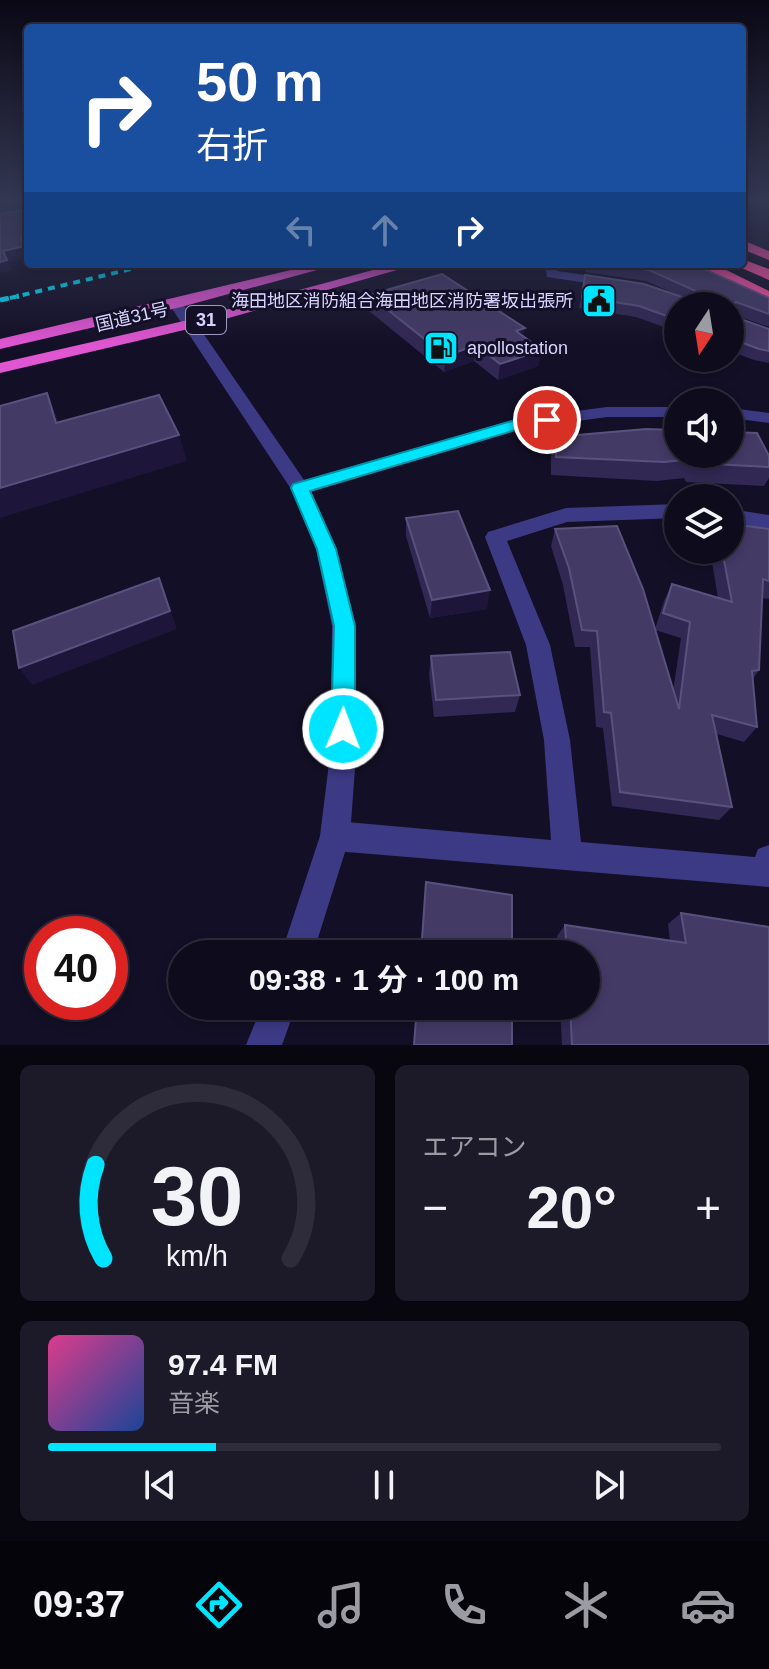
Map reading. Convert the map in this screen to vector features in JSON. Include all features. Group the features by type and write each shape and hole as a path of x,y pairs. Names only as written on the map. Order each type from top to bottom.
{"highway":[{"path":"750,248 769,256"},
{"path":"746,265 769,275"},
{"name":"国道31号","path":"0,344 316,268"},
{"name":"国道31号","path":"0,368 191,324 396,268"},
{"path":"710,268 769,297"}],"street":[{"path":"551,268 551,274 629,285"},
{"path":"176,304 300,488 326,549 344,626 343,755 335,836 302,940"},
{"path":"300,488 517,424 607,412 664,412"},
{"path":"744,415 769,418"},
{"path":"567,854 557,740 538,645 495,537 566,515 664,512"},
{"path":"744,518 769,522"},
{"path":"335,836 767,873 769,860"},
{"path":"264,1045 274,1020"}],"building":[{"path":"0,248 17,248 3,251 7,260 0,262"},
{"path":"634,268 702,268 769,298 769,314 744,305 744,292 698,292 649,270"},
{"path":"442,274 525,328 516,331 542,350 500,364 476,345 446,356 369,295"},
{"path":"585,275 644,284 667,292 664,292 664,315 639,306 582,297"},
{"path":"744,320 769,329 769,351 744,343"},
{"path":"47,393 56,423 159,395 179,435 0,488 0,406"},
{"path":"664,430 664,462 556,457 555,437"},
{"path":"744,433 757,433 769,456 769,467 744,466"},
{"path":"458,511 490,590 432,600 406,518"},
{"path":"617,526 643,589 679,709 690,622 663,613 672,584 732,602 725,564 744,564 744,526 769,529 769,581 763,579 759,670 752,671 757,727 712,715 732,807 620,792 611,713 604,712 597,631 582,630 569,568 555,529"},
{"path":"159,578 170,611 19,668 13,631"},
{"path":"510,652 520,695 436,700 431,656"},
{"path":"426,882 512,895 512,940 422,940"},
{"path":"681,913 769,927 769,1045 572,1045 571,1020 600,1020 600,940 566,940 565,925 686,943"},
{"path":"416,1020 512,1020 512,1045 414,1045"}],"railway":[{"path":"14,297 135,268"},
{"path":"14,297 19,296"},
{"path":"0,300 14,297"}],"place":[{"name":"海田地区消防組合海田地区消防署坂出張所","path":"599,301"},
{"name":"apollostation","path":"441,348"}],"route":[{"path":"343,729 344,626 326,549 300,488 517,424 547,420"}]}
